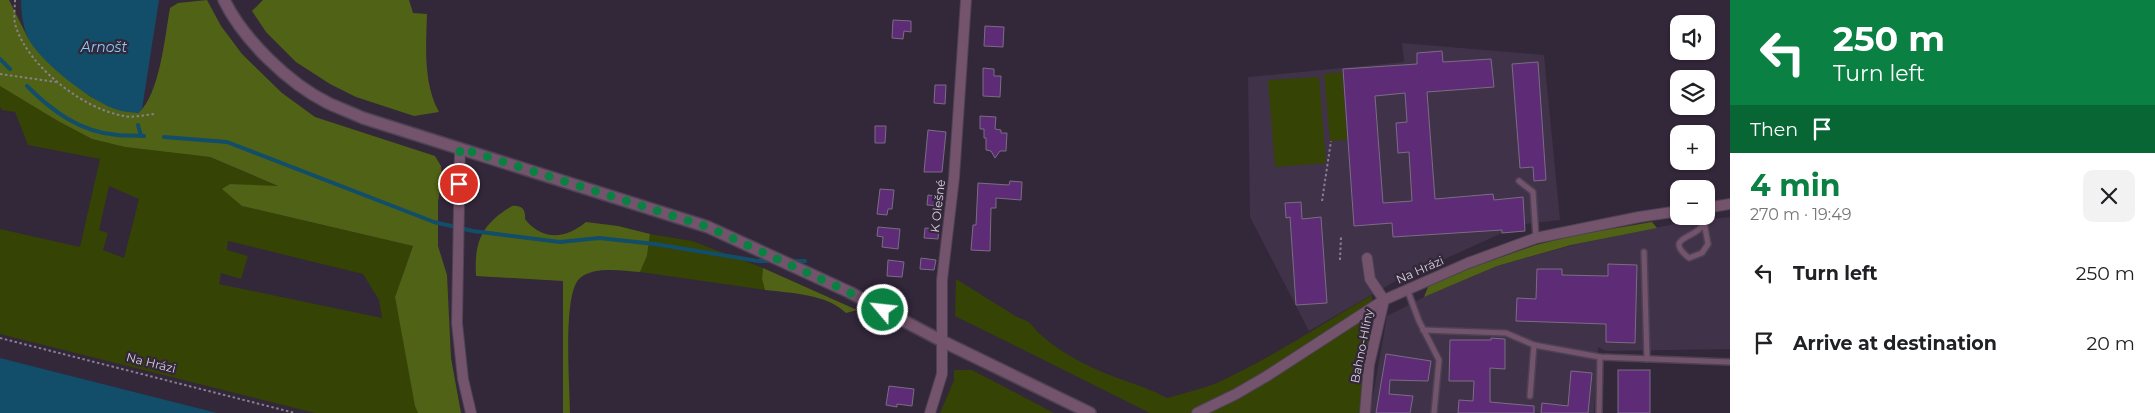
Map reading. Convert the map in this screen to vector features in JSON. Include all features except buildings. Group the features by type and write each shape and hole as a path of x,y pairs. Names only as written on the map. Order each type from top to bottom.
{"street":[{"path":"224,0 242,29 263,52 291,78 326,102 364,118 708,227 849,292 942,341 1090,413"},
{"name":"K Olešné","path":"930,413 942,374 942,280 954,178 966,0"},
{"path":"460,148 457,323 463,379 471,413"},
{"path":"1715,206 1730,204"},
{"name":"Na Hrázi","path":"1197,413 1252,385 1384,300 1468,263 1536,238 1670,212"},
{"name":"Bahno-Hlíny","path":"1365,413 1369,365 1384,300 1370,279 1367,258"}],"lane":[{"path":"1519,181 1533,192 1536,238"},
{"path":"1704,226 1708,244 1706,249 1689,258 1680,250 1680,240 1685,236 1693,235 1704,226"},
{"path":"1644,252 1648,359"},
{"path":"1407,289 1423,330 1439,360 1434,413"},
{"path":"1423,330 1506,333 1534,345 1600,358 1730,362"},
{"path":"1530,396 1534,345"},
{"path":"1599,413 1600,358"}],"path":[{"path":"15,0 15,25 21,38 46,72 58,82 79,98 107,112 126,117 154,114"},
{"path":"0,74 58,82"},
{"path":"1322,201 1331,141"},
{"path":"1340,237 1340,260"},
{"name":"Na Hrázi","path":"0,338 295,413"}],"shaded area":[{"path":"1402,43 1544,55 1560,220 1525,224 1525,231 1502,233 1392,283 1309,331 1250,217 1248,77 1404,62"},
{"path":"1730,217 1730,349 1606,351 1598,347 1594,413 1370,413 1387,316 1424,297 1497,266 1577,244 1670,225 1715,225 1715,219"}],"green space":[{"path":"0,0 9,0 28,38 45,59 65,77 91,97 138,113 152,93 160,64 170,8 178,3 207,0 221,26 242,54 282,93 315,117 435,156 441,166 442,177 438,202 438,246 447,275 451,358 461,413 418,413 415,406 395,297 413,246 242,206 222,189 230,184 278,186 210,157 125,147 92,139 58,121 0,86"},
{"path":"263,0 409,0 413,13 427,14 426,51 428,77 430,89 439,112 414,116 356,97 330,84 296,62 266,32 252,11"},
{"path":"1342,72 1347,140 1330,141 1324,74"},
{"path":"1319,77 1326,163 1275,167 1268,80"},
{"path":"0,83 58,121 92,139 125,147 210,157 280,187 230,184 242,206 413,246 395,297 418,413 315,413 0,334 0,229 80,247 100,159 28,145 15,112 2,110 0,107","holes":["109,186 139,199 124,258 103,250 108,233 99,230","228,241 363,274 379,300 382,318 219,284 221,273 241,279 248,256 227,250"]},
{"path":"512,206 522,208 525,213 525,219 539,231 546,234 554,235 570,232 586,222 618,226 650,234 647,256 640,272 609,270 593,272 580,278 574,287 568,341 570,413 563,413 563,281 476,276 478,244 486,227"},
{"path":"1652,222 1657,228 1571,245 1497,266 1424,297 1428,287 1436,280 1536,245 1576,235"},
{"path":"650,234 692,241 763,268 762,279 765,290 640,272 647,256"},
{"path":"763,268 857,310 846,313 819,298 765,290 762,279"},
{"path":"956,279 1019,318 1029,322 1049,342 1075,359 1092,368 1167,398 1207,387 1239,373 1372,295 1371,326 1359,413 1150,413 955,316"},
{"path":"954,370 972,370 1054,413 940,413 954,380"}],"water":[{"name":"Arnošt","path":"21,0 159,0 142,109 138,113 120,111 107,106 55,69 34,48 28,38 21,9"},
{"path":"0,358 217,413 0,413"}],"waterway":[{"path":"0,59 10,69"},
{"path":"27,86 46,104 79,125 104,133 144,136"},
{"path":"138,125 141,136"},
{"path":"164,137 227,142 434,222 473,231 560,242 599,238 655,244 758,261 773,261"},
{"path":"790,261 805,261"}],"route":[{"path":"459,184 460,148 708,227 849,292 883,310"}]}
